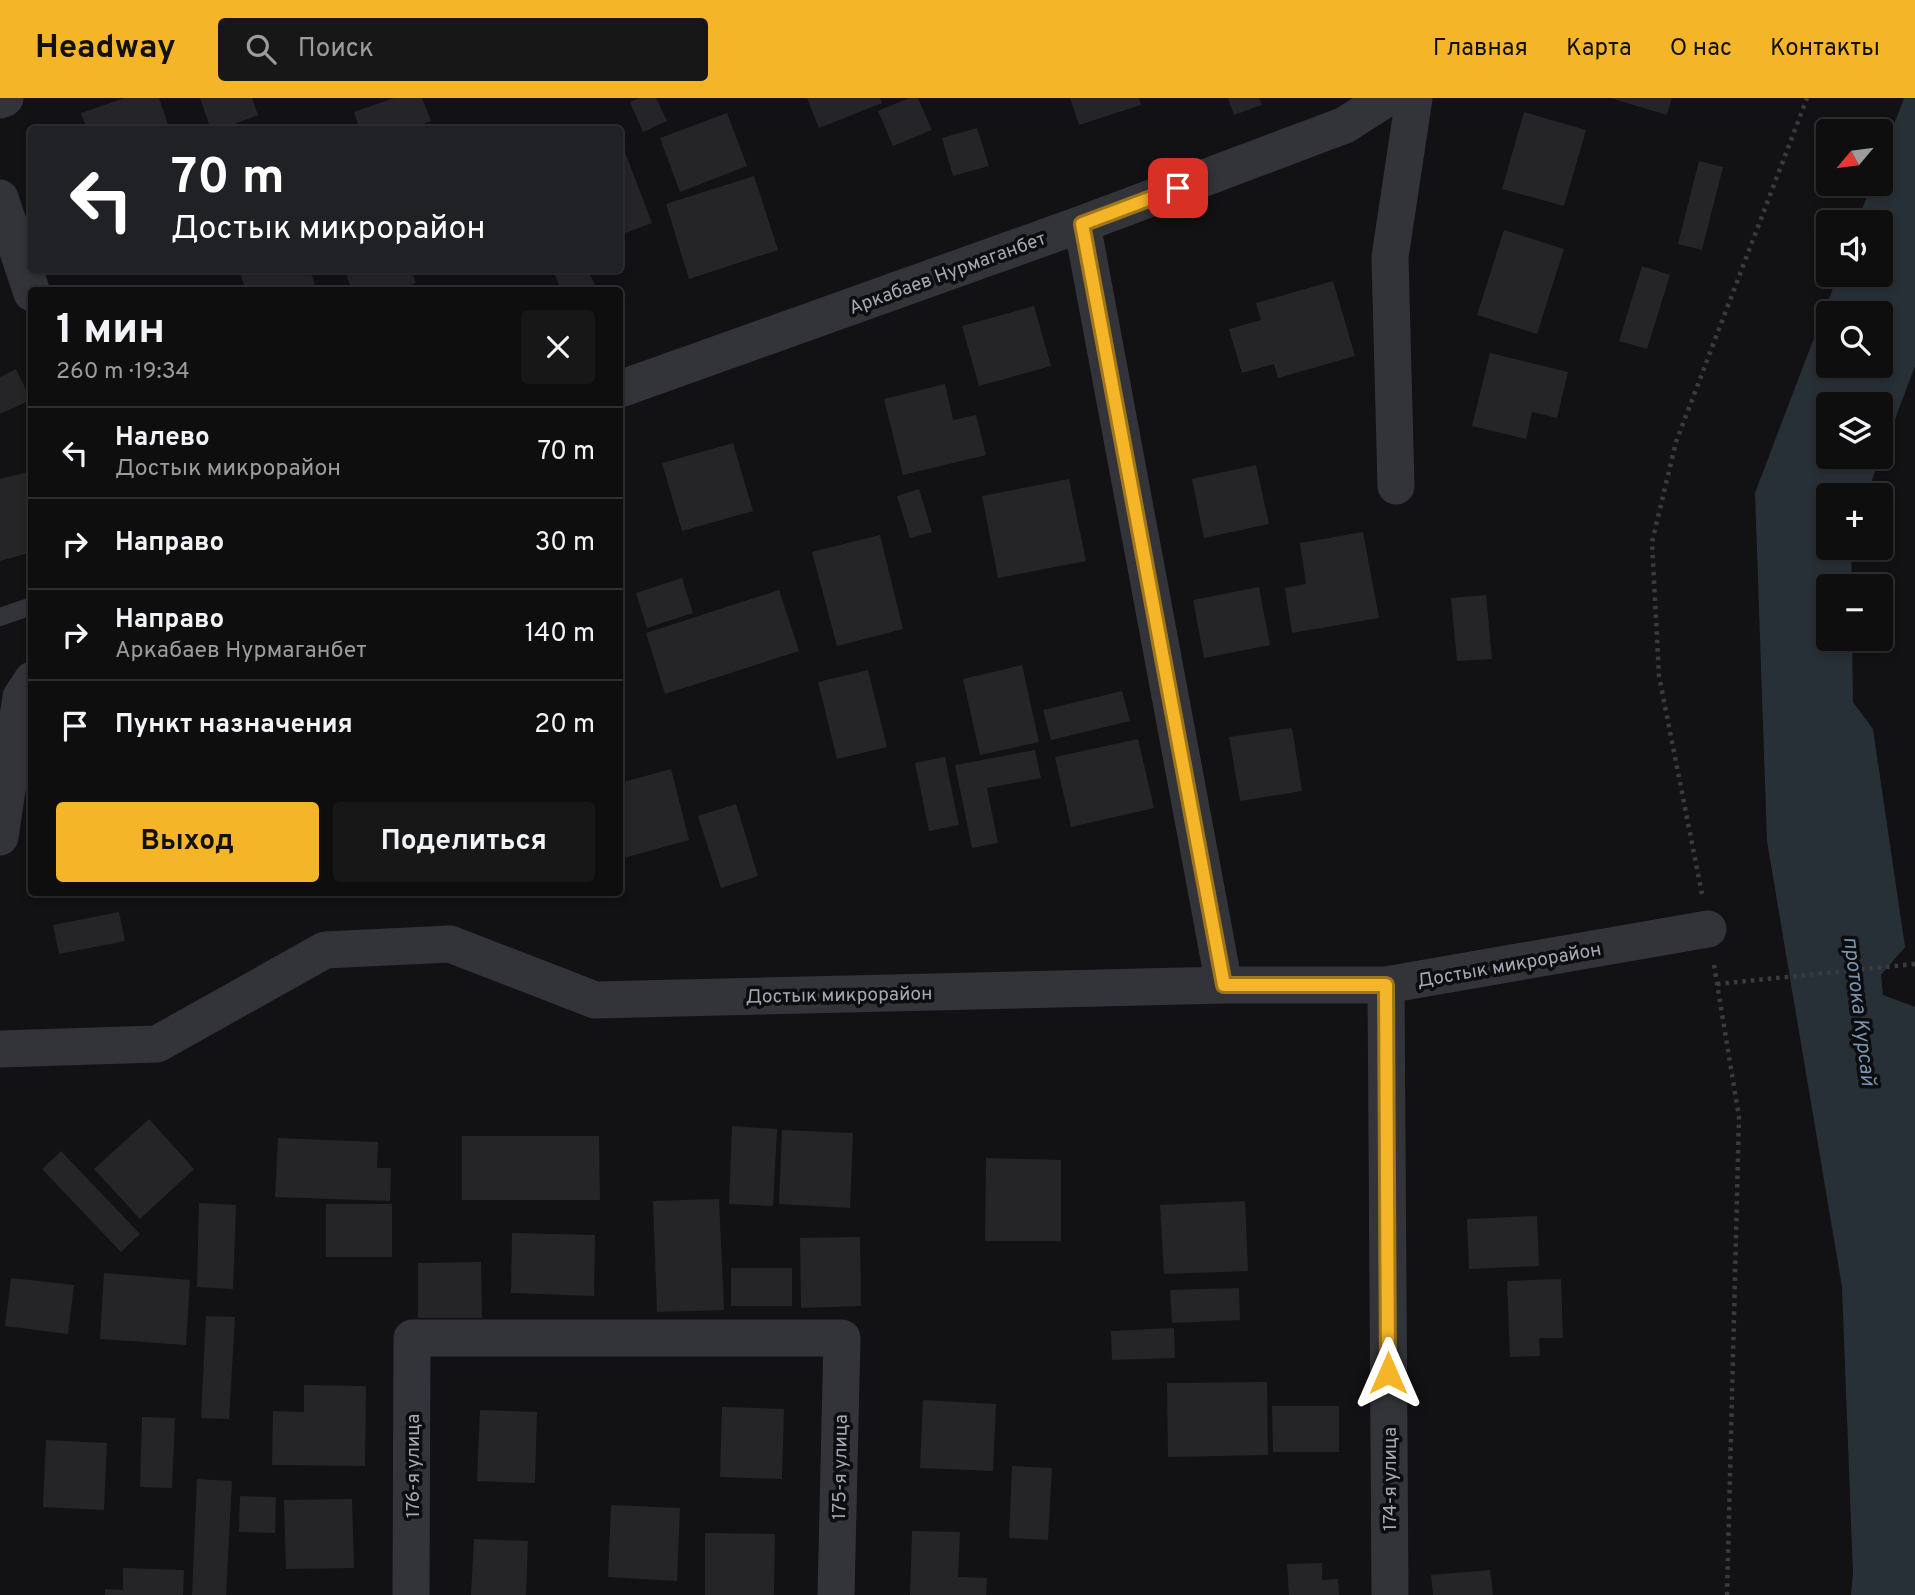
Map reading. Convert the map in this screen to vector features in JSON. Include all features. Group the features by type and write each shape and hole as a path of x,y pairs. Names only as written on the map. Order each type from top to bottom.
{"street":[{"path":"0,100 5,98"},
{"name":"Аркабаев Нурмаганбет","path":"623,388 1082,224 1345,125 1387,98"},
{"path":"1396,486 1390,257 1414,98"},
{"path":"0,198 30,287"},
{"path":"1082,224 1224,985"},
{"path":"0,837 21,697 28,686"},
{"name":"Достык микрорайон","path":"0,1049 157,1044 325,950 450,944 595,1000 1224,985 1386,985 1708,929"},
{"name":"174-я улица","path":"1386,985 1390,1595"},
{"name":"175-я улица","path":"412,1338 842,1338 836,1595"},
{"name":"176-я улица","path":"411,1595 412,1338"}],"lane":[{"path":"0,617 28,607"}],"path":[{"path":"1727,1595 1739,1117 1708,929 1659,677 1652,542 1676,442 1807,98"},
{"path":"1717,984 1915,964"}],"water":[{"name":"протока Курсай","path":"1904,98 1915,98 1915,366 1893,424 1893,392 1816,392 1816,469 1876,469 1871,483 1816,483 1816,560 1851,560 1852,574 1816,574 1816,651 1852,651 1853,702 1873,729 1905,947 1881,975 1883,995 1915,1007 1915,1595 1851,1595 1853,1574 1842,1287 1767,841 1755,493 1816,333 1816,378 1893,378 1893,301 1828,301 1833,287 1893,287 1893,210 1862,210 1867,196 1894,196 1894,125"}],"building":[{"path":"125,98 159,98 169,126 86,126 81,113"},
{"path":"200,98 252,98 258,115 229,126 210,126"},
{"path":"394,98 422,98 431,121 418,126 359,126 354,112"},
{"path":"639,98 656,98 667,121 643,132 630,102"},
{"path":"807,98 880,98 882,103 819,128"},
{"path":"909,98 918,98 932,130 893,146 878,111"},
{"path":"1070,98 1139,98 1141,105 1079,125"},
{"path":"1228,98 1259,98 1262,105 1234,115"},
{"path":"1610,98 1672,98 1667,115"},
{"path":"1524,112 1586,130 1564,206 1502,189"},
{"path":"727,113 747,166 680,192 660,138"},
{"path":"977,128 989,166 953,176 942,138"},
{"path":"623,147 652,223 623,234"},
{"path":"1699,161 1723,167 1702,250 1678,244"},
{"path":"754,176 778,250 689,279 666,204"},
{"path":"1504,230 1564,249 1537,334 1477,315"},
{"path":"1642,266 1670,275 1647,349 1619,341"},
{"path":"240,273 311,273 316,287 245,287"},
{"path":"345,273 412,273 416,283 405,287 351,287"},
{"path":"554,273 589,273 596,287 560,287"},
{"path":"1333,281 1355,356 1278,378 1274,364 1242,373 1229,329 1261,320 1256,303"},
{"path":"1034,306 1051,366 979,386 962,326"},
{"path":"1490,353 1568,372 1557,418 1532,412 1526,439 1472,426"},
{"path":"16,369 28,394 28,401 0,414 0,377"},
{"path":"945,384 953,420 976,415 986,455 903,475 884,399"},
{"path":"733,443 753,511 682,531 662,463"},
{"path":"1256,465 1269,524 1204,538 1192,479"},
{"path":"28,472 28,553 0,561 0,479"},
{"path":"1069,479 1086,561 998,578 982,496"},
{"path":"919,489 932,532 910,538 897,496"},
{"path":"1363,532 1379,618 1292,633 1285,588 1306,584 1300,543"},
{"path":"880,535 903,629 837,646 812,552"},
{"path":"682,578 693,613 647,628 636,593"},
{"path":"1259,587 1270,645 1204,658 1193,600"},
{"path":"779,590 799,651 665,694 646,633"},
{"path":"1486,595 1492,659 1457,661 1451,598"},
{"path":"1022,665 1039,742 980,755 963,679"},
{"path":"868,670 887,747 837,759 818,682"},
{"path":"1122,691 1130,721 1051,740 1043,710"},
{"path":"1292,728 1302,791 1240,801 1229,737"},
{"path":"1138,739 1154,808 1071,827 1055,757"},
{"path":"1035,750 1041,778 987,788 998,843 972,848 955,765"},
{"path":"945,757 959,825 929,831 915,763"},
{"path":"671,769 689,840 623,858 623,782"},
{"path":"736,804 758,876 721,888 698,816"},
{"path":"119,912 125,941 59,954 53,925"},
{"path":"149,1119 194,1169 140,1219 94,1169"},
{"path":"732,1126 777,1129 773,1206 729,1204"},
{"path":"782,1130 853,1133 850,1208 779,1204"},
{"path":"462,1136 599,1136 600,1200 462,1200"},
{"path":"278,1138 378,1142 377,1168 391,1168 390,1201 275,1197"},
{"path":"61,1151 140,1234 121,1252 42,1169"},
{"path":"986,1158 1061,1160 1061,1241 985,1241"},
{"path":"719,1199 724,1310 657,1312 653,1201"},
{"path":"1245,1201 1248,1271 1164,1274 1160,1205"},
{"path":"199,1203 236,1205 233,1289 197,1287"},
{"path":"326,1204 392,1204 392,1257 326,1257"},
{"path":"1537,1216 1539,1266 1469,1269 1467,1219"},
{"path":"512,1233 595,1235 594,1296 511,1293"},
{"path":"860,1237 861,1306 801,1308 800,1238"},
{"path":"481,1262 482,1318 418,1318 418,1263"},
{"path":"731,1268 792,1268 792,1306 731,1306"},
{"path":"104,1273 190,1280 186,1345 100,1339"},
{"path":"11,1278 74,1285 68,1334 5,1326"},
{"path":"1561,1279 1563,1338 1539,1338 1540,1356 1510,1357 1507,1281"},
{"path":"1239,1288 1240,1320 1172,1323 1170,1290"},
{"path":"206,1316 235,1317 229,1419 201,1418"},
{"path":"1174,1328 1175,1358 1112,1360 1111,1331"},
{"path":"1267,1382 1268,1455 1168,1457 1167,1383"},
{"path":"304,1385 366,1386 365,1466 272,1465 273,1411 304,1412"},
{"path":"923,1400 996,1404 993,1471 920,1468"},
{"path":"1272,1406 1339,1406 1339,1452 1273,1452"},
{"path":"722,1407 784,1409 782,1479 720,1477"},
{"path":"480,1410 537,1412 535,1483 477,1481"},
{"path":"142,1417 175,1418 172,1488 140,1487"},
{"path":"46,1440 107,1443 104,1510 43,1507"},
{"path":"1012,1466 1052,1468 1048,1540 1009,1538"},
{"path":"197,1479 232,1481 226,1595 192,1595"},
{"path":"240,1496 276,1497 275,1533 239,1532"},
{"path":"352,1499 354,1568 286,1569 284,1500"},
{"path":"611,1505 680,1508 677,1581 608,1577"},
{"path":"912,1531 960,1532 958,1577 987,1578 986,1595 910,1595"},
{"path":"705,1533 775,1534 774,1595 705,1595"},
{"path":"474,1539 528,1541 526,1595 471,1595"},
{"path":"1322,1563 1322,1580 1338,1579 1339,1595 1289,1595 1287,1564"},
{"path":"123,1568 184,1570 183,1595 105,1595 105,1589 123,1590"},
{"path":"1490,1570 1493,1595 1433,1595 1431,1575"}],"route":[{"path":"1178,188 1082,224 1224,985 1386,985 1388,1373"}]}
